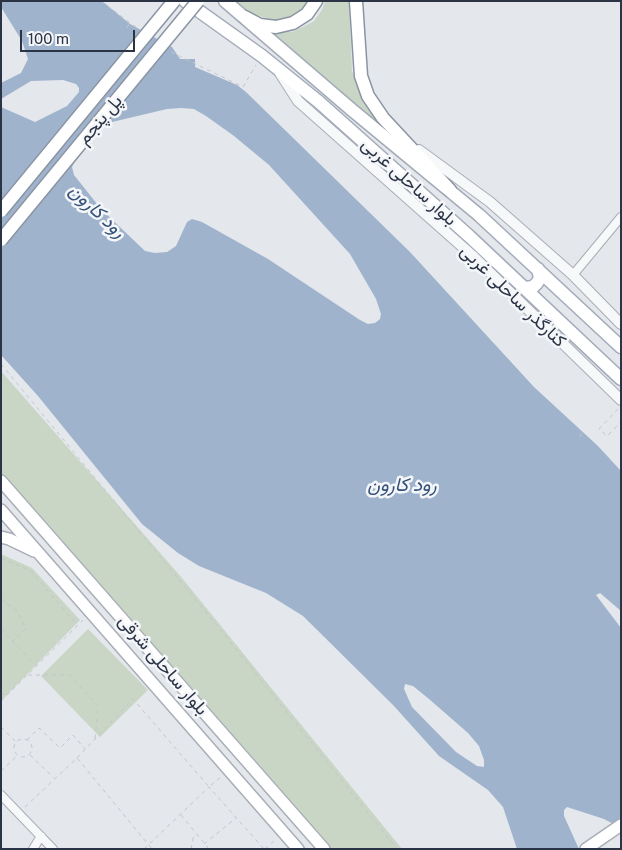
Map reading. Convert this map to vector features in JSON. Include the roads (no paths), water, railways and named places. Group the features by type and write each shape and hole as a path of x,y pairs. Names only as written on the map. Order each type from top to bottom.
{"main road":[{"name":"پل پنجم","path":"1,211 174,1"},
{"name":"بلوار ساحلی غربی","path":"185,1 262,56 319,102 469,236 621,379"},
{"name":"پل پنجم","path":"1,240 198,1"},
{"name":"بلوار ساحلی غربی","path":"226,1 450,190 621,347"},
{"path":"245,17 260,25 276,27 293,23 307,14 316,1"},
{"path":"356,1 360,76 368,96 394,129 450,190"},
{"path":"524,288 533,287 537,283 540,278 538,269"},
{"path":"568,330 567,320 570,315 579,311 585,313"},
{"name":"بلوار ساحلی شرقی","path":"1,481 324,849"},
{"name":"بلوار ساحلی شرقی","path":"1,510 298,849"},
{"path":"1,537 39,553"},
{"path":"264,810 280,798"},
{"path":"586,849 621,825"},
{"path":"598,849 621,834"}],"street":[{"name":"کنارگذر ساحلی غربی","path":"277,68 298,101 474,257 621,400"},
{"path":"394,129 440,168 490,202 573,274 621,324"},
{"path":"573,274 621,217"},
{"path":"1,795 53,849"},
{"path":"33,849 41,836"}],"water":[{"name":"رود کارون","path":"1,1 102,1 130,24 172,47 180,59 195,59 195,67 237,85 410,252 534,387 598,446 621,471 621,611 600,593 596,595 621,628 621,828 604,819 567,807 564,810 564,816 579,849 517,849 503,807 488,790 439,756 393,705 303,616 266,593 199,566 178,553 142,524 38,396 1,355 1,107 35,122 67,106 79,92 79,88 76,84 63,80 31,81 1,99 1,83 21,73 28,59 22,41 1,7","holes":["167,109 194,109 206,116 269,165 350,254 376,299 381,314 380,319 375,323 368,324 360,320 268,259 202,222 192,219 187,222 176,246 167,252 155,253 145,251 101,209 74,175 72,167 75,161 101,130 112,122","405,684 413,686 468,733 479,746 484,760 484,767 477,766 456,752 412,707 404,689"]}]}
